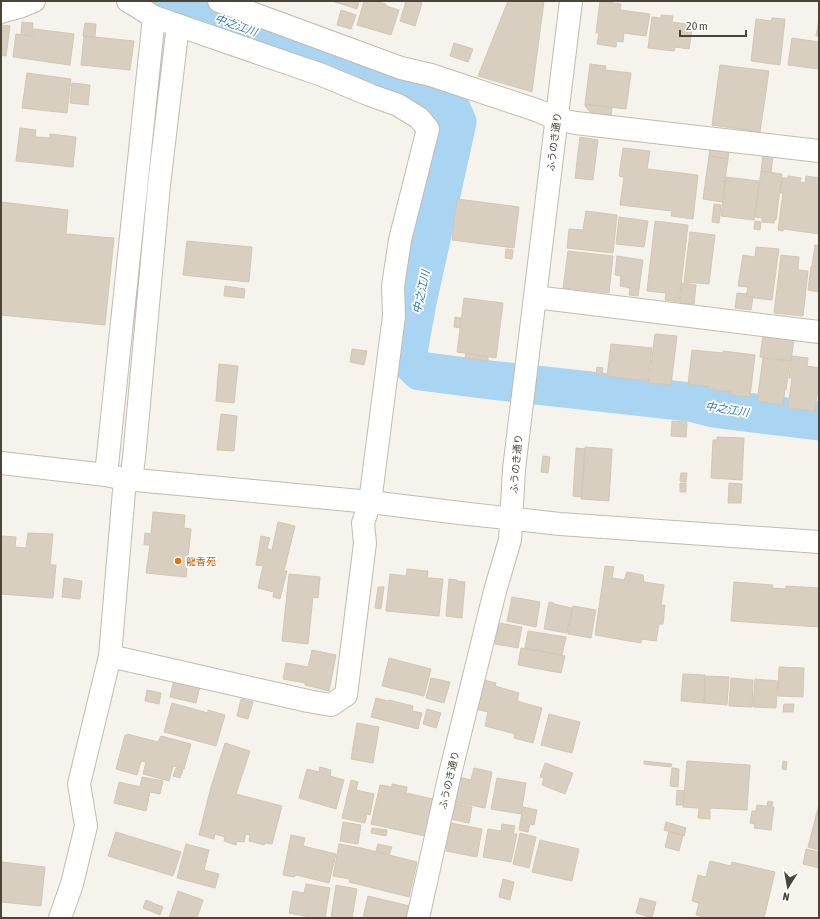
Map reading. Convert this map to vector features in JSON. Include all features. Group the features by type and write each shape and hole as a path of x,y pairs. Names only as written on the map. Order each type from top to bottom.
{"street":[{"path":"1,12 34,1"},
{"path":"110,656 268,693 331,705 346,695 365,543 363,523 370,502 394,316 393,286 400,240 428,129 419,118 398,105 322,75 154,17 128,1"},
{"path":"220,1 401,68 432,76 538,111 556,119 819,151"},
{"name":"ふうのき通り","path":"418,918 450,771 494,591 510,540 514,470 570,1"},
{"path":"60,918 72,884 86,826 79,784 110,656 120,478 154,17"},
{"path":"120,478 134,458 159,185 178,25"},
{"path":"535,297 819,332"},
{"path":"1,463 120,478 370,502 511,519 819,542"}],"building":[{"path":"332,1 359,1 357,9"},
{"path":"364,1 375,1 399,10 391,35 357,25"},
{"path":"406,1 422,3 415,26 400,21"},
{"path":"508,1 544,1 532,92 478,76"},
{"path":"600,1 621,4 620,10 650,14 646,36 624,33 623,42 617,41 616,47 597,44 599,33 596,33"},
{"path":"341,10 356,15 351,29 337,25"},
{"path":"661,15 673,16 672,22 693,25 689,49 675,47 674,51 648,48 652,17 661,18"},
{"path":"772,18 785,19 780,65 751,61 756,19 771,21"},
{"path":"819,19 819,36 816,36"},
{"path":"22,22 33,23 32,36 21,34"},
{"path":"85,23 96,24 95,37 83,36"},
{"path":"1,25 10,26 6,56 1,55"},
{"path":"34,29 74,34 70,65 13,57 16,34 33,37"},
{"path":"84,36 134,41 130,70 81,65"},
{"path":"792,38 819,42 819,69 788,65"},
{"path":"454,43 473,49 468,62 450,56"},
{"path":"590,64 606,66 605,70 631,73 626,109 585,104"},
{"path":"720,65 769,71 760,132 712,125"},
{"path":"27,73 71,79 67,113 22,108"},
{"path":"72,83 90,85 88,105 70,103"},
{"path":"585,104 612,108 611,116 591,113"},
{"path":"20,128 36,130 35,137 50,138 50,134 76,137 73,167 16,161"},
{"path":"580,137 598,140 593,180 575,178"},
{"path":"623,148 650,151 647,169 698,175 693,219 671,216 672,211 620,205 624,177 619,176"},
{"path":"710,148 729,151 728,159 709,156"},
{"path":"763,155 773,156 771,172 761,171"},
{"path":"709,156 728,159 722,202 703,199"},
{"path":"761,171 782,174 776,220 774,220 774,223 762,222 762,218 755,217"},
{"path":"788,176 801,178 800,182 805,183 806,176 819,178 819,234 784,229 783,231 778,230 783,193 780,193 782,178 788,178"},
{"path":"726,177 759,181 754,220 721,216"},
{"path":"457,199 519,207 514,248 452,240"},
{"path":"1,202 68,210 66,234 114,238 105,325 1,315"},
{"path":"714,204 721,205 719,223 712,222"},
{"path":"586,211 617,215 613,253 567,248 569,229 583,230"},
{"path":"619,217 648,221 644,247 616,244"},
{"path":"655,221 688,225 679,302 665,300 666,293 647,291"},
{"path":"755,221 761,222 760,230 754,229"},
{"path":"690,232 715,235 709,284 684,282"},
{"path":"187,241 252,247 249,282 183,275"},
{"path":"815,245 819,245 819,266 812,265"},
{"path":"756,247 779,249 772,300 746,297 748,287 738,286 743,255 755,257"},
{"path":"506,249 513,250 512,259 505,258"},
{"path":"568,251 613,256 609,293 563,288"},
{"path":"781,255 799,257 798,270 808,271 803,316 774,313"},
{"path":"617,256 643,260 638,296 629,295 630,288 620,286 621,276 615,275"},
{"path":"811,266 819,267 819,292 808,290"},
{"path":"682,283 696,285 694,304 680,303"},
{"path":"225,286 245,289 244,298 224,296"},
{"path":"737,293 747,294 746,297 753,297 751,310 735,308"},
{"path":"464,298 503,303 496,358 457,352"},
{"path":"455,317 461,318 460,328 454,327"},
{"path":"655,334 677,336 671,385 649,383"},
{"path":"763,335 794,339 791,361 760,357"},
{"path":"611,344 652,348 648,381 607,376"},
{"path":"352,349 367,351 364,365 350,362"},
{"path":"692,350 723,353 723,351 755,355 750,397 731,395 731,392 713,390 713,387 688,384"},
{"path":"466,353 488,357 488,361 465,358"},
{"path":"792,356 808,358 807,366 819,368 815,411 788,408 792,378 789,378"},
{"path":"763,358 790,361 783,405 757,401"},
{"path":"219,364 238,366 234,403 216,401"},
{"path":"597,367 603,368 602,375 596,374"},
{"path":"221,414 237,416 234,451 217,450"},
{"path":"672,421 687,422 686,437 671,436"},
{"path":"717,437 744,438 742,480 711,478 713,440 717,440"},
{"path":"585,447 612,449 609,501 581,499"},
{"path":"576,448 585,449 582,497 573,496"},
{"path":"543,456 550,457 548,473 541,472"},
{"path":"681,473 687,473 686,482 680,481"},
{"path":"680,483 686,483 686,492 680,492"},
{"path":"729,483 742,484 741,503 728,503"},
{"path":"153,512 185,515 184,528 191,529 186,577 146,573 150,545 144,545 145,533 151,534"},
{"path":"278,522 295,526 284,571 287,571 280,599 273,597 274,592 258,588 263,566 256,565 261,536 270,538 267,549 272,550"},
{"path":"28,533 53,534 50,565 56,565 53,598 1,594 1,536 16,537 15,547 26,548"},
{"path":"605,566 614,567 612,578 624,580 627,572 643,575 644,582 664,585 661,605 665,605 663,624 659,624 656,641 642,639 641,643 595,635"},
{"path":"407,569 428,571 427,578 443,579 439,616 386,611 390,574 406,576"},
{"path":"289,574 320,577 318,598 313,597 308,644 282,641"},
{"path":"64,578 82,581 80,599 62,597"},
{"path":"449,579 465,582 462,618 446,616"},
{"path":"734,582 773,585 772,588 786,589 786,586 819,588 819,627 731,621"},
{"path":"378,587 384,587 381,609 375,608"},
{"path":"512,597 540,602 536,627 507,621"},
{"path":"549,602 572,608 567,633 544,629"},
{"path":"573,606 596,610 591,638 568,634"},
{"path":"499,623 522,627 518,648 495,644"},
{"path":"528,631 566,637 562,655 525,648"},
{"path":"521,648 565,656 561,673 518,665"},
{"path":"312,650 336,655 329,691 305,685 305,683 283,679 286,663 308,667"},
{"path":"389,658 431,669 424,696 382,686"},
{"path":"779,667 804,668 803,697 778,696"},
{"path":"683,674 705,675 704,703 681,701"},
{"path":"706,676 729,677 727,705 704,703"},
{"path":"431,678 450,682 444,703 426,698"},
{"path":"731,678 753,680 752,707 729,706"},
{"path":"755,679 778,681 776,708 753,707"},
{"path":"174,680 200,686 196,703 170,697"},
{"path":"484,680 496,683 495,686 519,693 517,701 542,708 533,743 514,738 515,734 485,726 488,712 476,709"},
{"path":"147,690 161,693 159,704 145,701"},
{"path":"376,698 413,706 412,711 422,713 418,729 371,717"},
{"path":"241,699 253,702 248,719 237,716"},
{"path":"172,703 208,713 208,710 225,715 216,746 164,732"},
{"path":"784,704 794,704 793,712 783,712"},
{"path":"427,709 441,713 436,728 423,724"},
{"path":"549,714 580,722 572,753 541,745"},
{"path":"357,723 379,727 373,763 351,759"},
{"path":"127,734 158,742 161,736 191,744 184,769 173,766 169,781 143,774 146,762 141,761 137,775 116,769 125,735 127,736"},
{"path":"225,743 250,751 236,794 282,806 272,844 265,843 264,845 249,841 250,835 246,834 244,842 237,841 236,845 224,841 225,837 215,834 214,839 199,835 211,787"},
{"path":"644,761 672,764 671,767 644,764"},
{"path":"687,761 750,765 747,810 710,808 710,819 698,818 699,808 683,807"},
{"path":"783,761 787,762 786,770 782,769"},
{"path":"545,763 573,773 565,794 542,785 544,778 540,777"},
{"path":"320,767 331,770 330,776 344,780 336,809 299,798 307,769 319,772"},
{"path":"176,768 183,770 180,778 173,776"},
{"path":"474,768 492,772 485,808 454,802 459,777 471,780"},
{"path":"672,768 679,769 678,787 670,786"},
{"path":"142,777 163,781 160,794 150,792 146,811 114,803 119,782 140,787"},
{"path":"497,778 526,783 521,814 491,809"},
{"path":"351,780 358,782 356,790 374,794 370,815 367,814 365,823 342,818"},
{"path":"392,784 407,787 406,793 433,799 425,836 371,824 380,785 392,787"},
{"path":"677,790 684,791 683,805 676,805"},
{"path":"768,801 773,802 772,806 767,806"},
{"path":"453,803 472,807 469,823 450,819"},
{"path":"819,804 819,850 808,847"},
{"path":"757,805 774,807 771,830 754,828 755,824 750,823 752,811 756,811"},
{"path":"523,807 537,810 534,825 530,824 528,832 519,830"},
{"path":"343,822 361,825 358,844 340,841"},
{"path":"666,822 686,828 684,836 664,830"},
{"path":"451,823 482,829 477,857 446,851"},
{"path":"502,824 515,826 513,834 517,834 511,862 483,857 488,829 501,831"},
{"path":"372,828 387,830 386,836 371,833"},
{"path":"669,831 683,835 679,851 665,847"},
{"path":"116,832 181,852 173,876 108,856"},
{"path":"520,833 536,837 529,868 513,864"},
{"path":"291,835 305,838 303,846 336,854 329,883 296,875 294,877 283,875"},
{"path":"540,840 579,849 572,881 532,872"},
{"path":"186,844 209,850 204,870 219,874 215,888 177,878"},
{"path":"339,844 417,862 409,897 349,882 350,879 333,876"},
{"path":"378,844 392,847 389,855 376,851"},
{"path":"806,849 819,852 819,868 803,864"},
{"path":"710,861 731,866 732,862 775,872 764,918 707,918 696,915 699,903 692,901 698,875 706,877"},
{"path":"1,862 45,867 41,906 1,902"},
{"path":"503,879 514,882 510,900 499,897"},
{"path":"306,884 330,888 325,918 314,918 289,913 293,891 304,893"},
{"path":"336,885 357,889 352,918 331,918"},
{"path":"178,891 203,900 197,918 169,918"},
{"path":"368,896 414,907 411,918 363,918"},
{"path":"640,898 656,902 652,918 636,913"},
{"path":"146,900 163,907 160,915 143,908"}],"waterway":[{"name":"中之江川","path":"172,1 375,76 396,86 449,104 457,122 417,302 407,358 420,371 690,402 713,408 819,421"}],"place":[{"name":"龍香苑","path":"178,561"}]}
